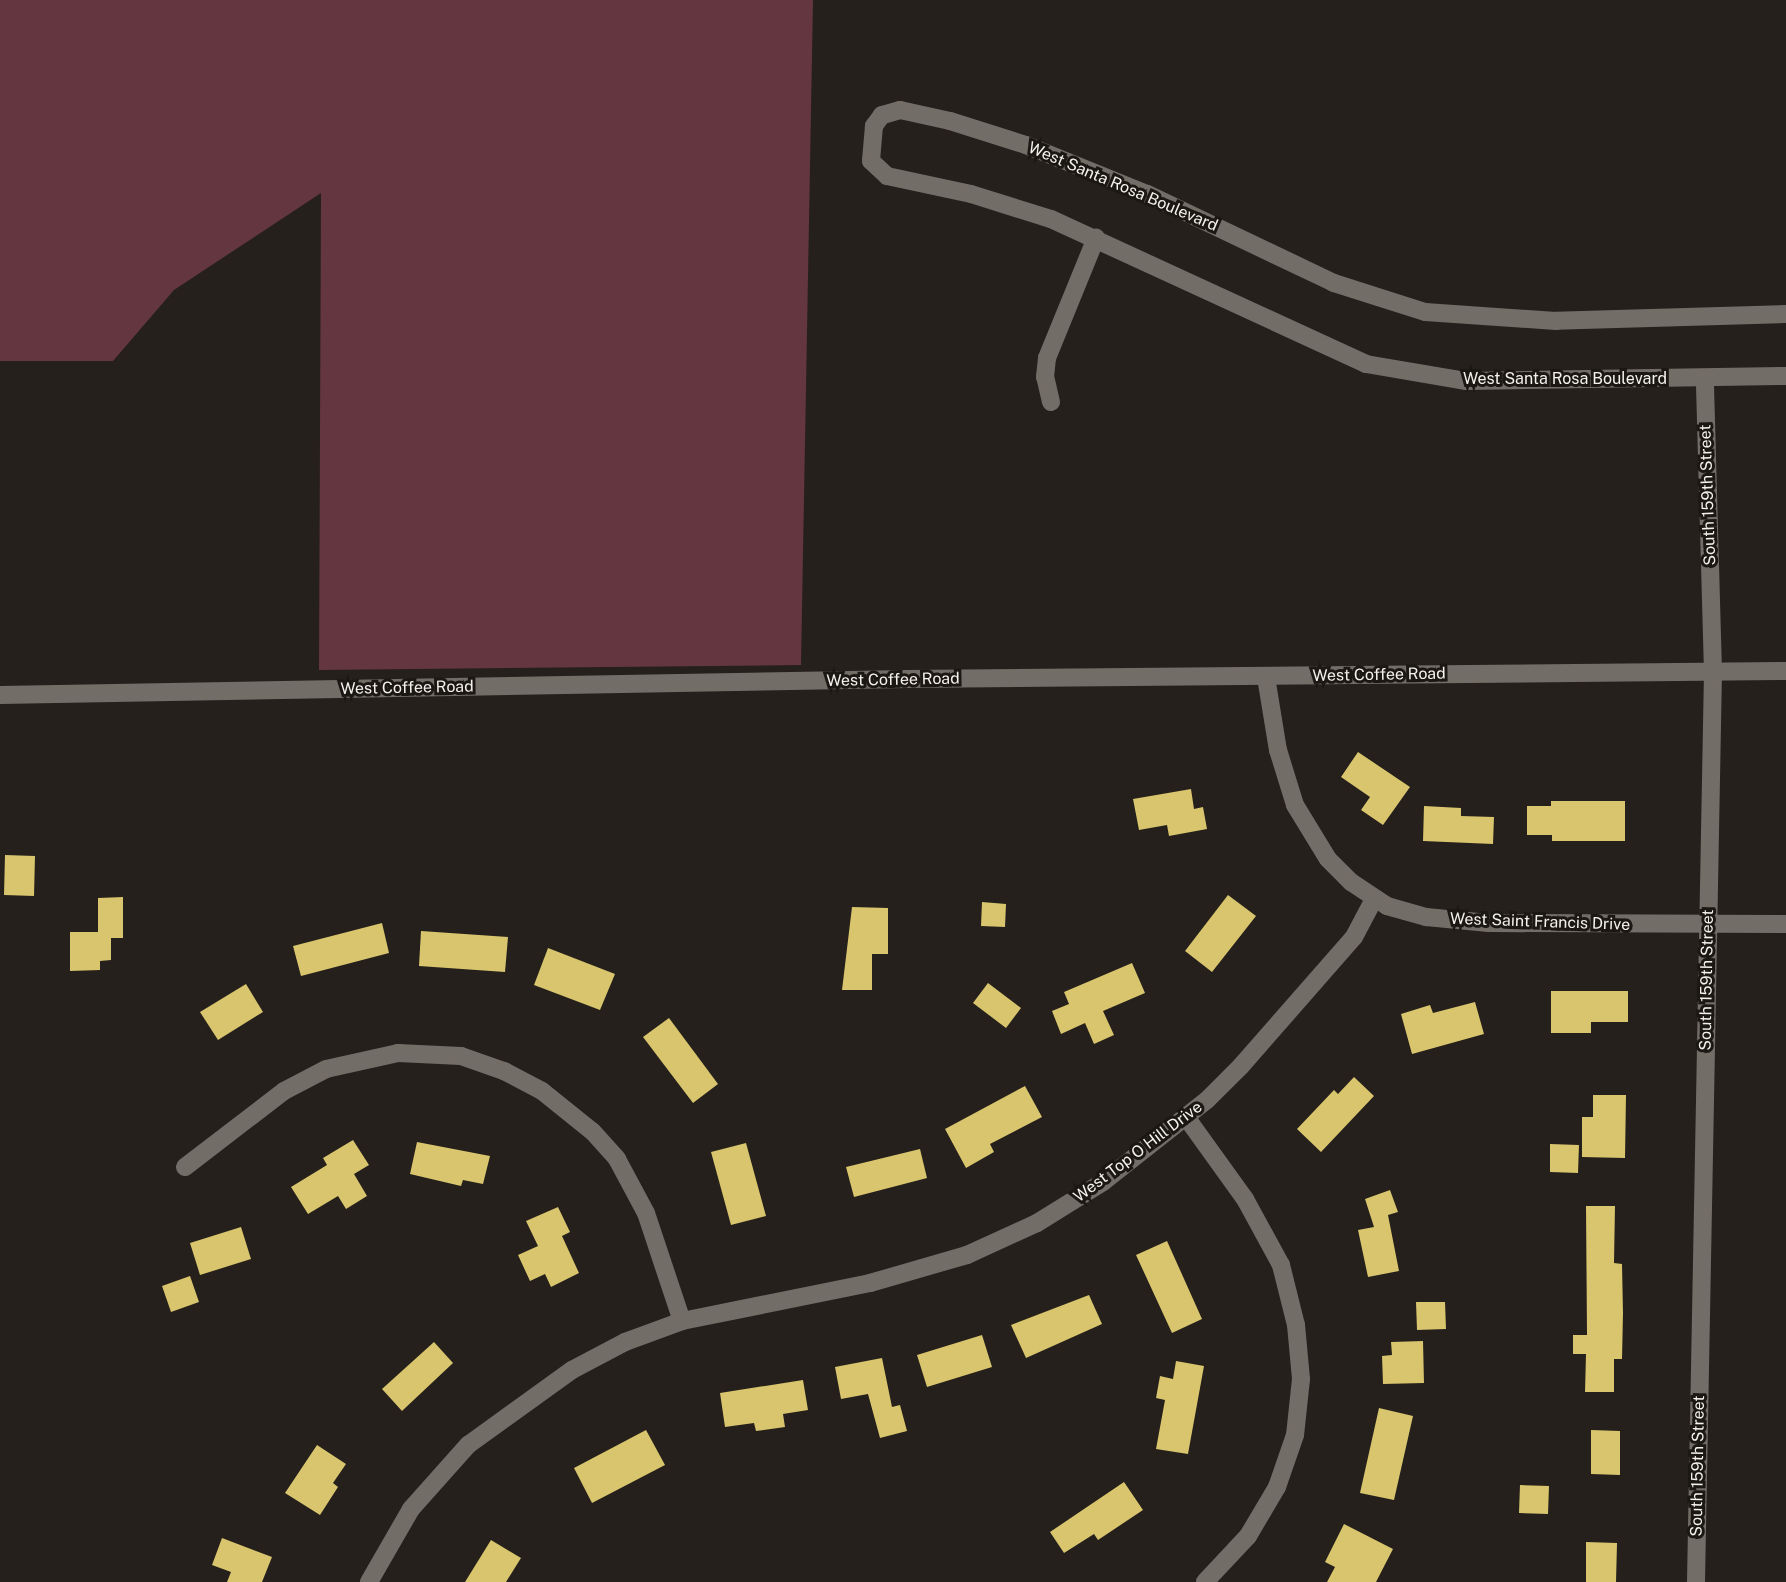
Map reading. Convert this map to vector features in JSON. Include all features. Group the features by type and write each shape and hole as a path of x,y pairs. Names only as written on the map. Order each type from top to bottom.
{"street":[{"name":"West Santa Rosa Boulevard","path":"1786,314 1556,321 1425,312 1335,283 1147,194 1026,145 950,121 900,110 882,115 874,126 871,161 887,176 1000,202 1096,238 1302,338 1366,364 1467,381 1786,376"},
{"path":"1051,402 1045,377 1047,358 1096,238"},
{"name":"South 159th Street","path":"1696,1582 1713,672 1705,379"},
{"name":"West Coffee Road","path":"0,695 1786,671"},
{"name":"West Saint Francis Drive","path":"1266,677 1278,750 1295,805 1328,858 1374,899 1426,917 1488,923 1786,924"},
{"name":"West Top O Hill Drive","path":"369,1582 411,1509 468,1445 572,1370 625,1342 682,1320 870,1282 967,1255 1070,1204 1186,1117 1241,1066 1303,998 1354,937 1374,899"},
{"path":"185,1167 284,1091 326,1069 398,1053 461,1056 504,1071 542,1091 593,1132 617,1159 646,1213 682,1320"},
{"path":"1186,1117 1245,1199 1281,1265 1296,1325 1301,1378 1295,1435 1277,1487 1248,1536 1205,1582"}],"shaded area":[{"path":"0,0 813,0 801,665 319,670 321,193 174,290 113,361 0,361"}],"building":[{"path":"1358,752 1410,787 1383,825 1361,810 1370,797 1341,777"},
{"path":"1191,789 1194,809 1203,807 1207,829 1169,836 1167,825 1139,830 1133,799"},
{"path":"1551,801 1625,801 1625,841 1552,841 1552,835 1527,835 1527,806 1551,806"},
{"path":"1424,806 1461,808 1461,816 1494,817 1493,844 1423,841"},
{"path":"5,855 35,856 34,896 4,895"},
{"path":"1228,895 1256,916 1212,972 1185,951"},
{"path":"123,897 123,938 111,938 111,960 100,961 100,970 70,971 70,932 98,932 98,898"},
{"path":"982,902 1006,904 1005,927 981,926"},
{"path":"852,907 888,908 888,954 872,954 872,990 842,990"},
{"path":"382,923 389,953 301,976 293,946"},
{"path":"421,931 508,937 505,972 419,966"},
{"path":"548,948 615,974 600,1010 534,985"},
{"path":"1132,963 1145,993 1103,1011 1114,1035 1094,1044 1085,1023 1061,1034 1052,1011 1069,1004 1064,992"},
{"path":"988,983 1021,1008 1006,1028 973,1003"},
{"path":"246,984 263,1012 218,1040 200,1012"},
{"path":"1551,991 1628,991 1628,1022 1591,1022 1591,1033 1551,1033"},
{"path":"1475,1002 1484,1034 1412,1054 1401,1014 1430,1005 1433,1013"},
{"path":"669,1018 718,1084 693,1103 643,1037"},
{"path":"1354,1077 1374,1096 1321,1152 1297,1129 1334,1090 1338,1094"},
{"path":"1025,1086 1042,1117 990,1144 994,1152 966,1168 945,1129"},
{"path":"1593,1095 1626,1095 1625,1158 1582,1157 1582,1117 1593,1117"},
{"path":"353,1140 369,1165 354,1174 367,1196 346,1209 338,1196 308,1214 291,1187 327,1165 323,1158"},
{"path":"417,1142 490,1156 483,1184 463,1180 461,1186 410,1174"},
{"path":"746,1143 766,1216 731,1225 711,1152"},
{"path":"1550,1144 1579,1145 1578,1173 1550,1172"},
{"path":"920,1149 927,1178 854,1197 846,1167"},
{"path":"1390,1190 1398,1212 1388,1215 1399,1271 1368,1277 1358,1230 1374,1227 1365,1199"},
{"path":"1586,1206 1615,1206 1614,1263 1622,1264 1623,1313 1622,1359 1614,1359 1614,1392 1585,1392 1586,1354 1573,1354 1573,1335 1587,1335"},
{"path":"558,1207 570,1232 562,1236 579,1273 551,1287 545,1274 530,1281 518,1255 538,1246 526,1221"},
{"path":"241,1227 251,1259 200,1275 190,1243"},
{"path":"1167,1241 1202,1319 1172,1333 1136,1255"},
{"path":"190,1276 199,1302 171,1312 162,1286"},
{"path":"1089,1295 1102,1324 1026,1358 1011,1325"},
{"path":"1416,1302 1445,1302 1446,1329 1417,1330"},
{"path":"982,1335 992,1367 927,1387 917,1355"},
{"path":"1423,1341 1424,1383 1383,1384 1382,1356 1392,1355 1391,1342"},
{"path":"434,1342 453,1363 402,1411 382,1389"},
{"path":"882,1358 892,1407 900,1405 907,1431 880,1438 868,1394 841,1399 835,1367"},
{"path":"1176,1361 1204,1366 1188,1454 1156,1449 1165,1400 1156,1398 1160,1376 1173,1379"},
{"path":"803,1380 808,1410 783,1414 785,1427 756,1431 754,1423 725,1427 720,1393"},
{"path":"1379,1408 1413,1416 1394,1500 1360,1493"},
{"path":"646,1430 665,1465 592,1503 574,1468"},
{"path":"1591,1430 1620,1431 1620,1475 1591,1474"},
{"path":"317,1445 346,1464 333,1483 338,1487 320,1515 285,1493"},
{"path":"1124,1482 1143,1510 1098,1540 1094,1534 1064,1553 1050,1532"},
{"path":"1520,1485 1549,1486 1548,1514 1519,1513"},
{"path":"1344,1524 1393,1549 1376,1582 1327,1582 1335,1567 1325,1562"},
{"path":"222,1538 272,1557 262,1582 227,1582 231,1572 212,1565"},
{"path":"491,1540 521,1558 506,1582 465,1582"},
{"path":"1586,1542 1617,1543 1616,1582 1586,1582"}]}
